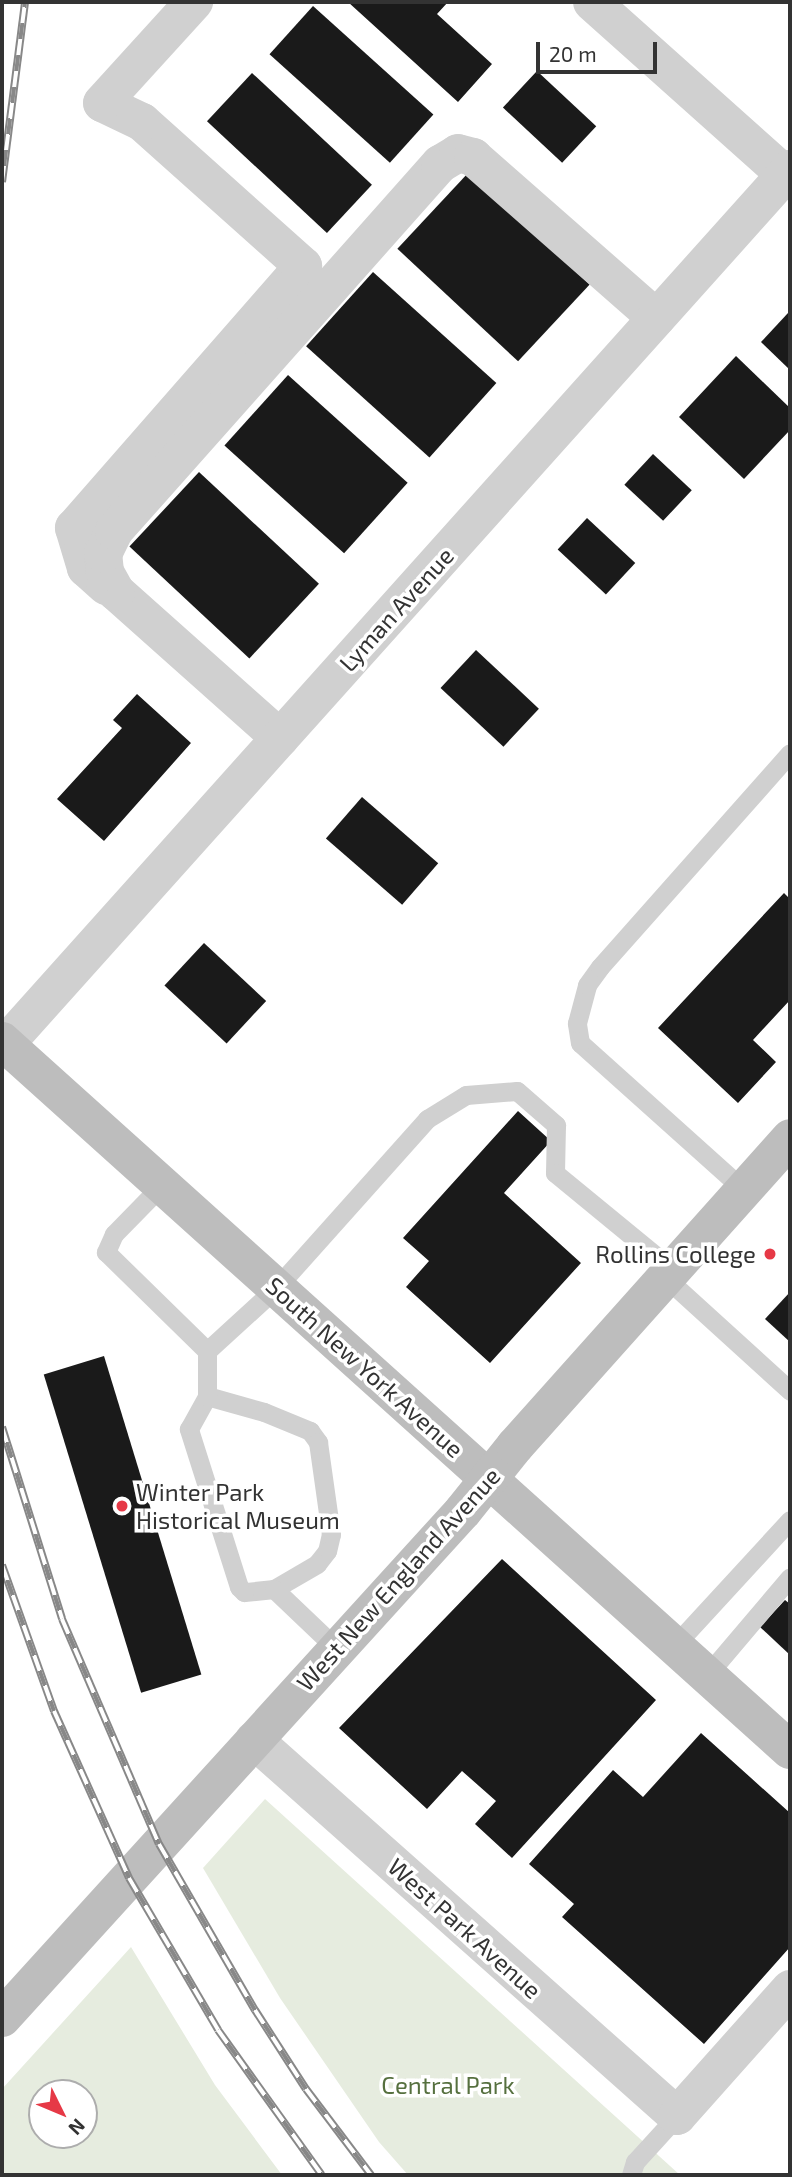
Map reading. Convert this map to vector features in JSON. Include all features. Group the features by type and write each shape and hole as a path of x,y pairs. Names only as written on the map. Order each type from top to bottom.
{"street":[{"path":"194,2 102,103 142,122 303,266 74,528 86,568 280,738"},
{"path":"592,2 789,174"},
{"path":"139,616 116,592 103,564 114,531 440,164 458,153 473,157 656,318"},
{"name":"Lyman Avenue","path":"3,1044 656,318 789,174"},
{"name":"South New York Avenue","path":"3,1044 790,1750"},
{"name":"West New England Avenue","path":"2,2018 337,1649 790,1138"},
{"name":"West Park Avenue","path":"254,1740 677,2116"},
{"path":"677,2116 790,1989"}],"lane":[{"path":"744,1190 580,1043 577,1023 587,985 600,967 790,753"},
{"path":"207,1351 276,1287 427,1119 466,1095 517,1091 556,1125 555,1173 669,1274 790,1391"},
{"path":"162,1185 114,1234 106,1252 207,1351 207,1396 189,1429 239,1587 244,1592 274,1589 317,1563 327,1551 331,1534 318,1442 298,1427 207,1396"},
{"path":"674,1646 790,1520"},
{"path":"707,1675 790,1577"},
{"path":"274,1589 337,1649"},
{"path":"631,2175 635,2162 677,2116"}],"green space":[{"name":"Central Park","path":"265,1799 680,2175 408,2175 379,2142 280,1998 203,1868"},
{"path":"131,1947 215,2085 282,2175 2,2175 2,2089"}],"building":[{"path":"348,2 448,2 437,14 492,64 458,102"},
{"path":"313,6 433,114 390,163 270,54"},
{"path":"537,71 596,126 562,163 503,108"},
{"path":"252,73 372,185 327,233 207,121"},
{"path":"469,172 590,285 518,361 397,249"},
{"path":"373,272 496,383 429,457 306,346"},
{"path":"788,313 790,315 790,370 761,342"},
{"path":"736,356 790,408 790,430 744,479 679,417"},
{"path":"288,375 408,483 344,553 224,446"},
{"path":"653,454 692,490 663,521 624,485"},
{"path":"199,472 319,584 249,658 129,547"},
{"path":"587,518 635,563 606,594 558,549"},
{"path":"476,650 539,709 503,747 441,688"},
{"path":"137,694 191,743 104,841 57,799 122,728 113,720"},
{"path":"362,797 438,863 402,905 326,839"},
{"path":"784,893 790,899 790,1000 753,1040 776,1062 738,1103 658,1028"},
{"path":"204,943 266,1001 227,1043 164,985"},
{"path":"518,1111 551,1141 504,1193 581,1263 490,1363 406,1287 429,1261 403,1238"},
{"path":"790,1292 790,1342 765,1319"},
{"path":"104,1356 201,1674 141,1693 44,1374"},
{"path":"502,1559 656,1700 512,1858 475,1824 496,1801 462,1771 427,1809 339,1728"},
{"path":"785,1600 790,1604 790,1655 760,1627"},
{"path":"701,1733 790,1813 790,1947 704,2044 562,1917 574,1904 529,1864 613,1770 643,1797"}],"railway":[{"path":"2,182 25,2"},
{"path":"2,1427 62,1619 159,1844 255,2010 306,2089 371,2175"},
{"path":"2,1565 54,1711 129,1878 218,2030 322,2175"}],"place":[{"name":"Rollins College","path":"770,1254"},
{"name":"Winter Park Historical Museum","path":"122,1506"}]}
